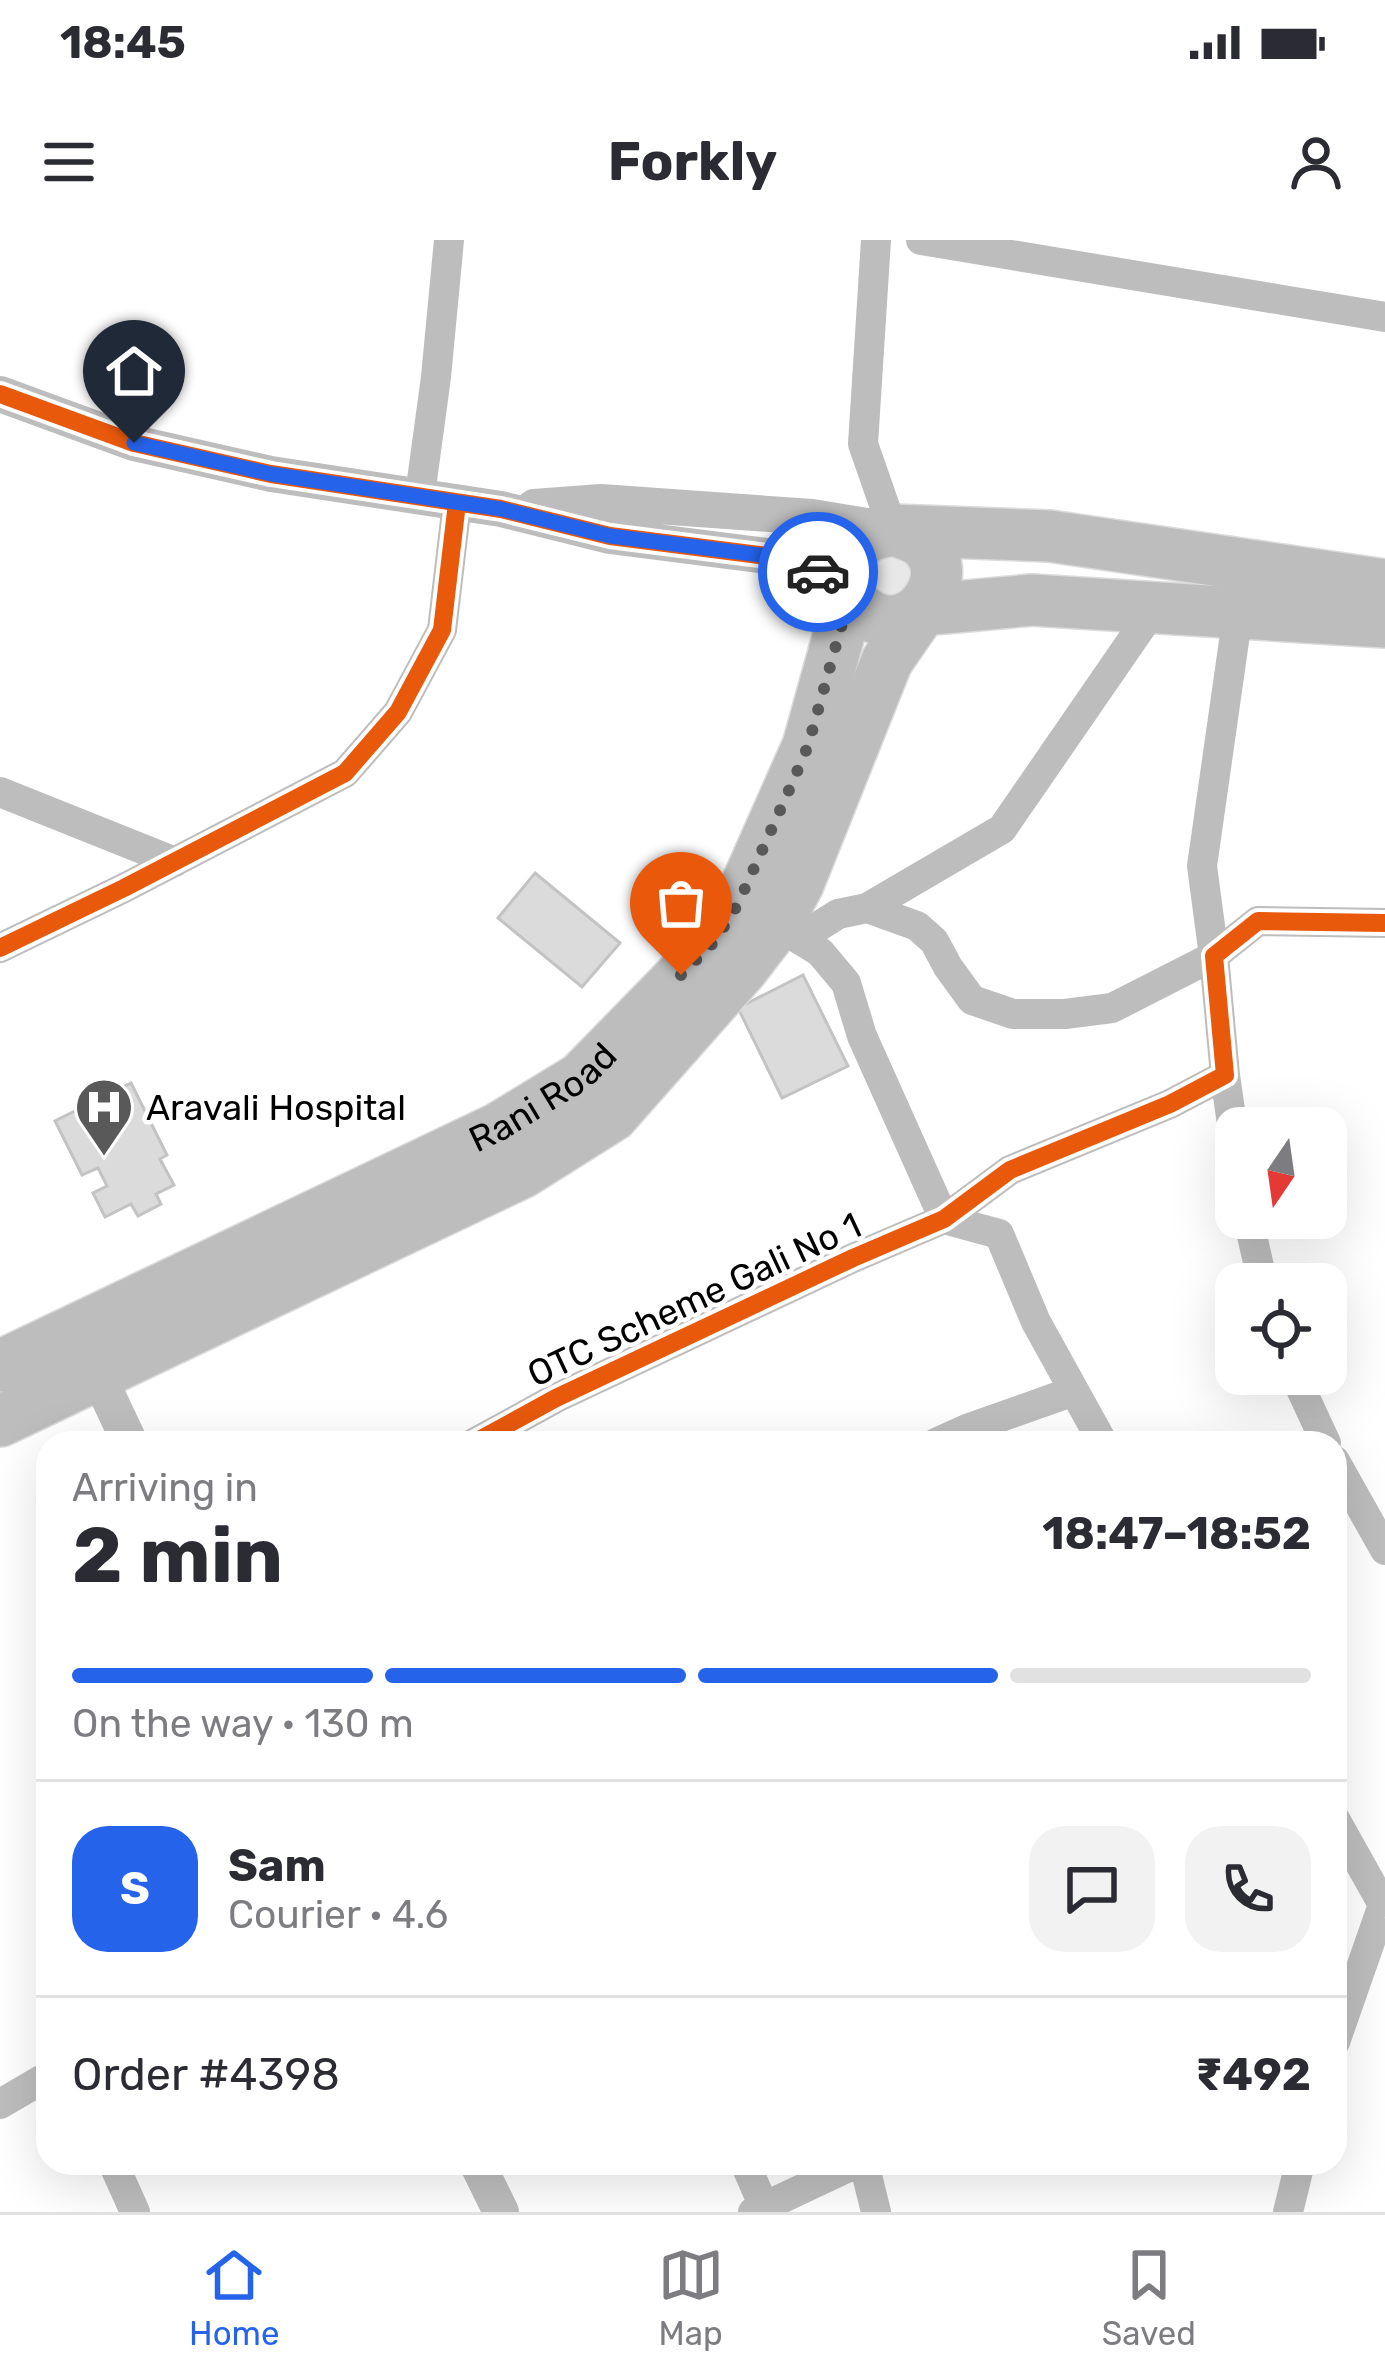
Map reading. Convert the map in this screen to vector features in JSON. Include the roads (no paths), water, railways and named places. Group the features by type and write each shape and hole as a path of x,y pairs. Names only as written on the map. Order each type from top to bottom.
{"highway":[{"path":"0,1421 523,1172 612,1117 743,968 757,915 798,884 887,661 934,591 937,569 931,553 919,540 893,530"},
{"path":"1385,584 1048,536 893,530 868,536 851,553 845,574 860,610 880,621 901,621 922,610 1032,600 1385,622"},
{"name":"Rani Road","path":"0,1366 499,1128 581,1078 715,941 757,915 850,595"}],"street":[{"path":"420,495 449,240"},
{"path":"501,509 601,502 812,518 893,530 863,444 876,240"},
{"path":"921,240 1385,316"},
{"path":"0,394 134,443 271,474 501,509 610,536 776,557 829,576 850,595"},
{"path":"0,948 345,773 398,712 442,630 457,503"},
{"path":"757,915 813,930 838,914 867,908 1002,829 1155,607"},
{"path":"1230,1107 1202,866 1238,613"},
{"path":"0,792 175,862"},
{"path":"867,908 916,926 934,941 972,1000 1013,1015 1065,1015 1112,1008 1214,956 1258,921 1385,923"},
{"path":"757,915 820,952 846,983 862,1036 944,1220 999,1234 1036,1322 1097,1431"},
{"name":"OTC Scheme Gali No 1","path":"496,1431 853,1258 944,1220 1010,1170 1170,1104 1225,1075"},
{"path":"98,1375 124,1431"},
{"path":"963,1431 1075,1391"},
{"path":"1304,1395 1320,1431"},
{"path":"1347,1482 1385,1550"},
{"path":"1347,1839 1384,1901 1347,2007"},
{"path":"1347,1946 1370,1939"},
{"path":"0,2104 36,2083"},
{"path":"118,2175 135,2212"},
{"path":"483,2175 501,2212"},
{"path":"749,2175 759,2210 834,2175"},
{"path":"864,2175 876,2212"},
{"path":"1288,2212 1297,2175"}],"place":[{"name":"Aravali Hospital","path":"104,1158"}]}
